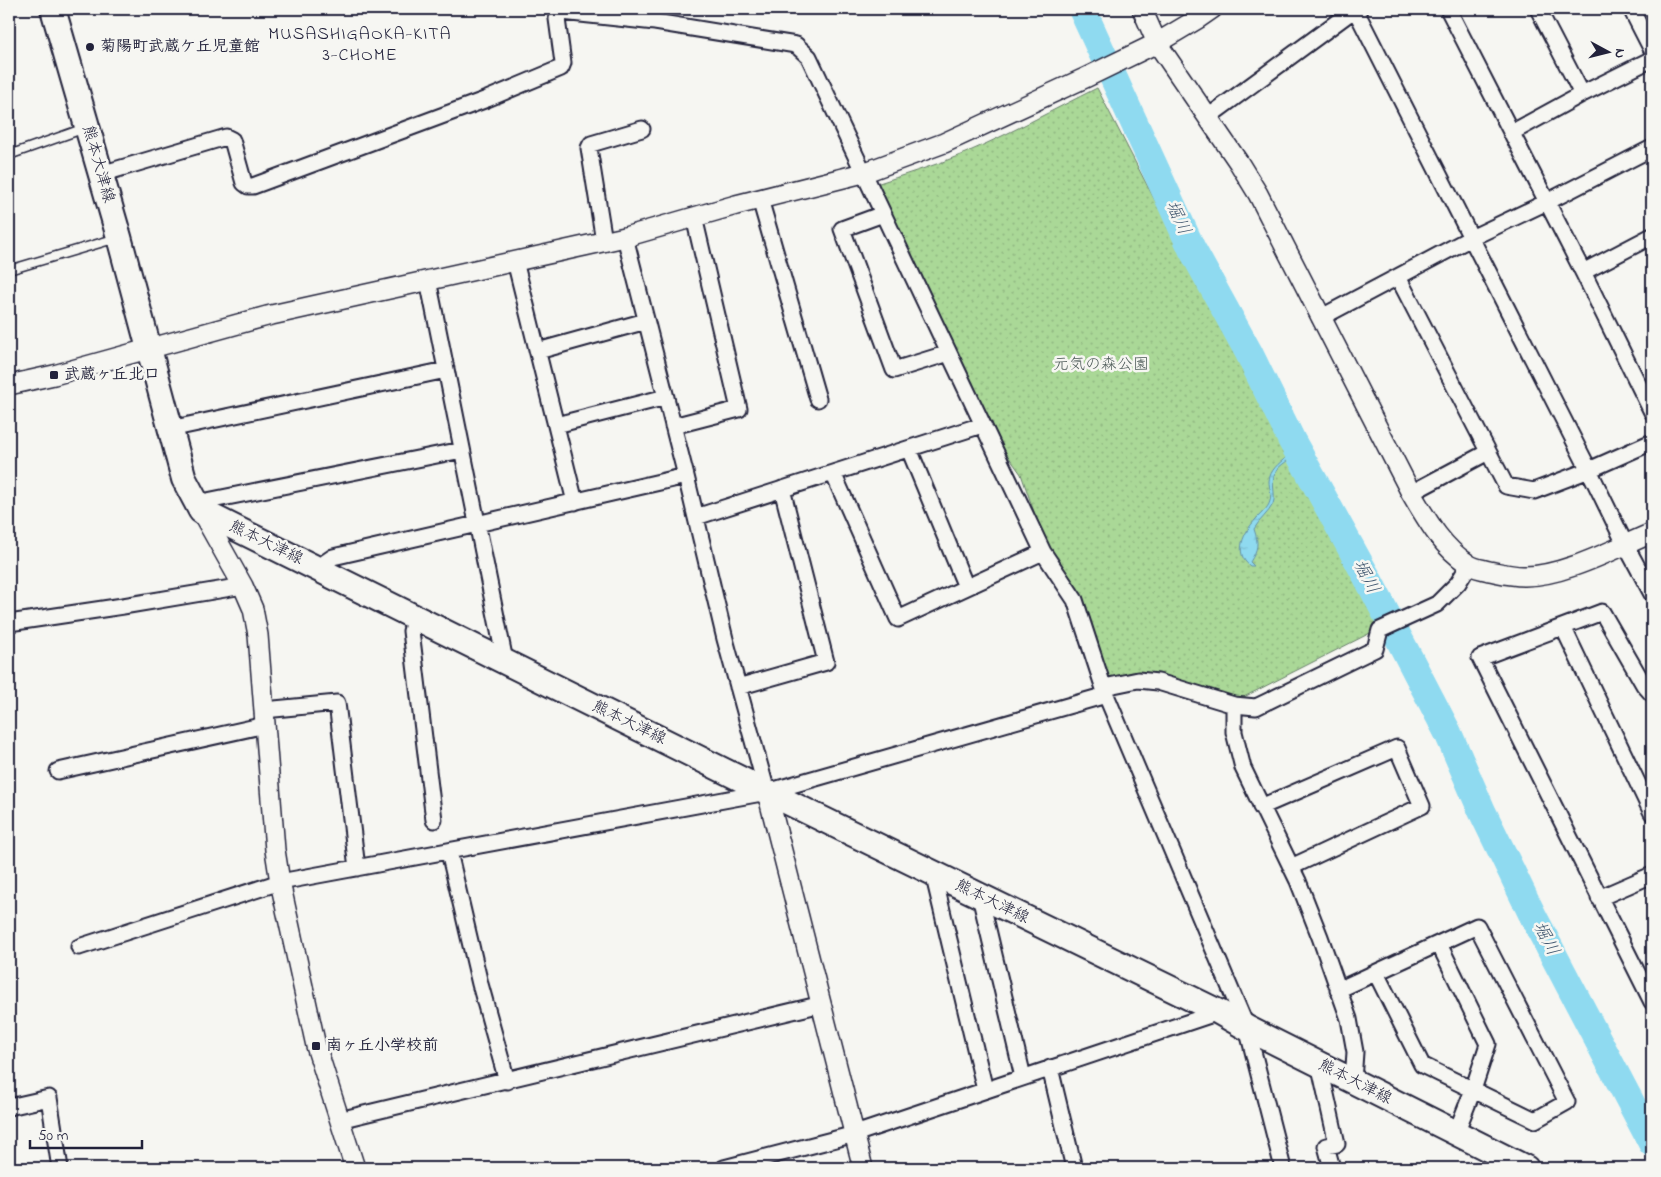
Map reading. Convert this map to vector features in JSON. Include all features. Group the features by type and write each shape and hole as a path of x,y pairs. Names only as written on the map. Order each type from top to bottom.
{"main road":[{"name":"熊本大津線","path":"53,9 119,237 184,479 199,507 317,568 767,792 1218,1012 1526,1168"}],"street":[{"path":"1142,9 1157,43 1258,194 1411,493 1433,532 1451,551 1469,565 1499,573 1524,576 1546,574 1573,566 1652,533"},
{"path":"9,385 54,375 267,316 625,237 760,199 863,173 944,143 1087,77 1157,43 1212,9"},
{"path":"1208,117 1355,9 1652,594"},
{"path":"1448,9 1583,272 1652,412"},
{"path":"1538,9 1582,94"},
{"path":"1631,9 1652,50"},
{"path":"101,174 226,137 232,140 244,183 248,186 253,186 487,99 561,68 563,62 557,19 560,10 655,22 796,45 809,57 1043,552 1075,600 1105,691 1247,1028 1284,1168"},
{"path":"1511,133 1582,94 1652,59"},
{"path":"604,241 588,148 591,144 642,129"},
{"path":"1320,318 1471,238 1547,202 1652,148"},
{"path":"760,199 818,399"},
{"path":"883,214 842,229 894,370 949,353"},
{"path":"673,426 739,409 694,217"},
{"path":"1583,272 1652,236"},
{"path":"625,237 686,476 725,639 767,792 863,1168"},
{"path":"516,261 575,502"},
{"path":"1398,277 1506,486 1534,491 1589,470 1652,442"},
{"path":"428,280 506,661"},
{"path":"538,351 646,321"},
{"path":"170,429 446,370"},
{"path":"556,425 666,397"},
{"path":"696,517 982,425"},
{"path":"908,449 966,587"},
{"path":"355,1168 316,1046 280,882 275,850 258,636 253,609 243,586 199,507 462,450"},
{"path":"1411,493 1488,452"},
{"path":"833,473 898,619 1043,552"},
{"path":"317,568 333,557 686,476"},
{"path":"738,688 826,662 782,489"},
{"path":"79,948 280,882 767,792 1138,680 1158,682 1234,705 1256,707 1374,649 1380,630 1437,604 1458,583 1469,565"},
{"path":"9,623 243,586"},
{"path":"1652,694 1644,685 1602,612 1480,658 1652,1002"},
{"path":"415,617 411,631 434,820"},
{"path":"1562,627 1652,813"},
{"path":"58,771 265,718 337,703 357,868"},
{"path":"1234,705 1234,732 1243,768 1291,867 1320,937 1349,1019 1356,1052 1353,1081"},
{"path":"1261,807 1397,748 1422,806 1291,867"},
{"path":"449,852 480,984 507,1080"},
{"path":"932,873 985,1090"},
{"path":"1599,898 1652,876"},
{"path":"980,896 1023,1077"},
{"path":"1338,990 1477,926 1567,1102 1535,1120 1422,1065 1376,973"},
{"path":"1438,944 1488,1044 1456,1133"},
{"path":"340,1120 822,1004"},
{"path":"724,1168 855,1134 1218,1012"},
{"path":"1319,1063 1337,1144 1326,1146 1332,1168"},
{"path":"1050,1068 1074,1168"},
{"path":"9,1107 48,1098 60,1168"}],"lane":[{"path":"9,155 87,127"},
{"path":"9,270 119,237"}],"green space":[{"name":"元気の森公園","path":"1097,88 1165,220 1224,324 1279,444 1335,538 1382,627 1234,702 1160,679 1107,684 1044,541 1021,474 985,424 962,360 940,326 873,185 963,154"}],"water":[{"path":"1287,457 1288,460 1279,467 1275,474 1273,504 1254,529 1257,546 1250,562 1254,566 1250,566 1242,555 1241,549 1244,536 1269,504 1271,473"}],"waterway":[{"name":"堀川","path":"1082,9 1192,249 1249,353 1292,441 1367,577 1448,733 1482,811 1534,918 1652,1143"}],"place":[{"name":"菊陽町武蔵ケ丘児童館","path":"90,47"},
{"name":"武蔵ヶ丘北口","path":"54,375"},
{"name":"南ヶ丘小学校前","path":"316,1046"}],"district":[{"name":"MUSASHIGAOKA-KITA 3-CHOME","path":"360,45"}]}
